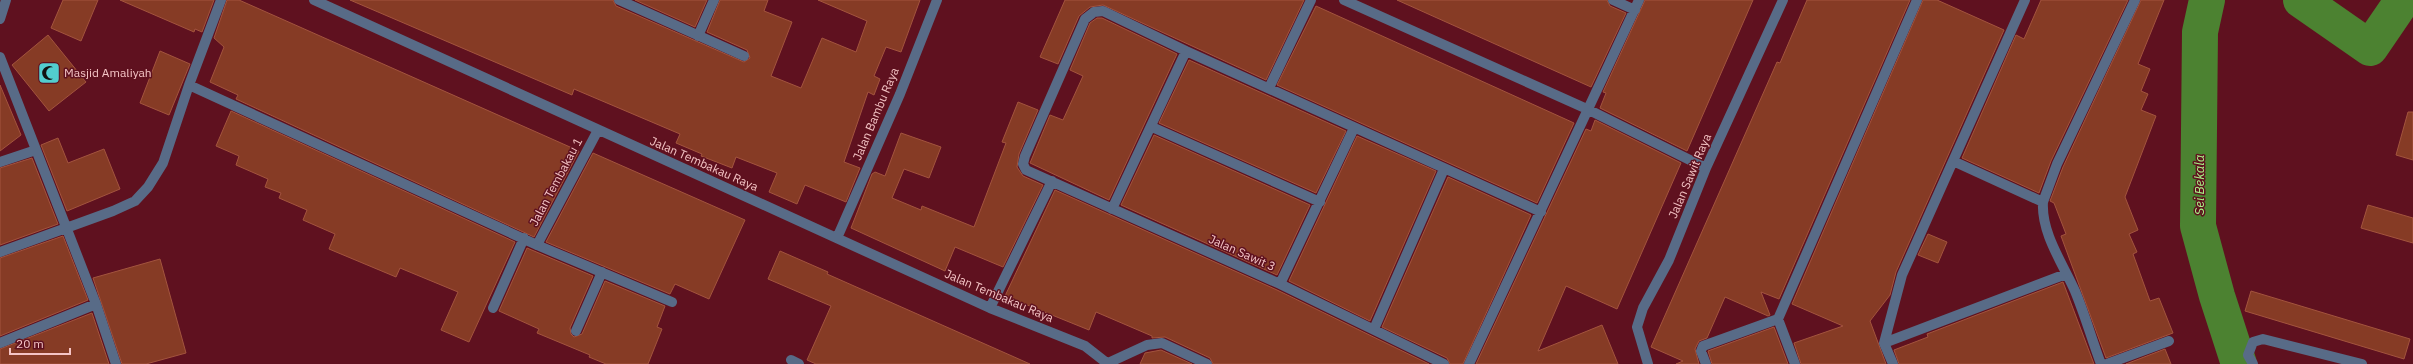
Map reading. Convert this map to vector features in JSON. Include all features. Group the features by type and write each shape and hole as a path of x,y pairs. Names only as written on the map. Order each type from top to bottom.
{"street":[{"path":"0,18 5,0"},
{"path":"0,252 135,201 148,187 163,163 189,85 221,0"},
{"name":"Jalan Tembakau Raya","path":"314,0 990,308 1085,346 1108,364"},
{"path":"619,0 744,56"},
{"path":"698,36 714,0"},
{"name":"Jalan Bambu Raya","path":"837,238 900,94 937,0"},
{"path":"1269,88 1311,0"},
{"path":"1344,0 1587,109 1706,168"},
{"path":"1613,0 1635,10"},
{"path":"1469,364 1639,0"},
{"name":"Jalan Sawit Raya","path":"1648,364 1637,327 1641,315 1669,260 1706,168 1783,0"},
{"path":"1795,364 1778,319 1917,0"},
{"path":"1893,364 1884,343 1902,275 2025,0"},
{"path":"2101,364 2075,291 2049,235 2042,212 2043,202 2057,164 2135,0"},
{"name":"Jalan Sawit 3","path":"1186,51 1103,11 1085,19 1025,156 1023,164 1026,170 1280,284 1444,364"},
{"path":"1112,209 1152,127 1186,51 1541,212"},
{"path":"0,57 2,70 66,226 96,304 116,364"},
{"path":"189,85 537,245 672,302"},
{"path":"1152,127 1320,202"},
{"path":"1280,284 1354,128"},
{"name":"Jalan Tembakau 1","path":"537,245 598,130"},
{"path":"0,162 36,150"},
{"path":"1953,161 2043,202"},
{"path":"1374,329 1444,169"},
{"path":"990,308 1052,181"},
{"path":"493,308 524,238"},
{"path":"576,331 602,272"},
{"path":"1884,343 2066,274"},
{"path":"0,343 96,304"},
{"path":"1706,364 1701,351 1703,346 1778,319"},
{"path":"2253,364 2248,355 2253,342 2263,339 2362,364"},
{"path":"2107,364 2169,342"},
{"path":"1108,364 1147,345 1162,344 1207,364"}],"building":[{"path":"63,0 98,0 81,41 51,28"},
{"path":"120,0 214,0 202,32 195,29 194,32"},
{"path":"227,0 239,0 579,151 534,237 236,99 238,95 210,82 224,47 214,38"},
{"path":"350,0 613,0 616,6 744,62 750,58 747,50 707,32 720,0 768,0 764,11 792,22 771,76 801,88 822,38 856,52 867,21 818,0 920,0 901,52 886,47 874,76 880,79 874,95 868,92 844,162 860,168 846,202 805,185 797,204 769,192 777,173 736,157 732,168 701,156 702,154 676,143 680,134 574,89 572,95"},
{"path":"635,0 707,0 695,27"},
{"path":"1065,0 1304,0 1266,80 1103,5 1090,7 1079,16 1058,64 1040,57"},
{"path":"1397,0 1607,0 1610,6 1626,13 1591,87"},
{"path":"1645,0 1753,0 1687,151 1600,108 1606,93 1603,92"},
{"path":"1807,0 1910,0 1779,299 1761,292 1770,315 1768,316 1725,297 1707,338 1699,341 1695,349 1699,364 1676,364 1683,361 1651,347 1777,62 1780,63"},
{"path":"1923,0 1937,0 2004,30 1896,272 1890,295 1870,321 1886,364 1801,364 1794,343 1843,326 1792,304"},
{"path":"2041,0 2128,0 2051,161 2039,193 1962,158 2016,35 2024,39"},
{"path":"2141,0 2164,0 2138,64 2150,69 2141,91 2148,94 2141,110 2156,116 2125,197 2138,230 2129,234 2137,252 2133,254 2150,301 2159,298 2173,333 2106,358 2061,236 2066,234 2054,203 2050,201 2063,167"},
{"path":"1316,6 1574,123 1537,203 1277,85"},
{"path":"1097,18 1102,18 1177,54 1109,200 1030,163 1050,115 1063,120 1083,76 1070,70 1090,23"},
{"name":"Masjid Amaliyah","path":"48,35 86,82 49,111 12,65"},
{"path":"160,51 190,64 169,115 140,103"},
{"path":"1189,60 1346,131 1316,193 1159,123"},
{"path":"0,85 21,135 0,151"},
{"path":"1018,102 1038,110 1019,154 1017,167 1023,176 1043,185 1003,267 955,247 945,271 851,228 872,174 875,172 885,176 901,133 941,147 929,178 904,169 892,198 921,210 922,206 974,227 1006,143 1002,142"},
{"path":"231,111 515,242 469,342 441,330 458,292 400,268 396,277 329,249 335,234 303,220 307,210 279,198 281,193 265,187 268,179 236,165 239,156 216,146"},
{"path":"2408,112 2413,112 2413,160 2396,155"},
{"path":"1595,120 1681,163 1617,309 1566,286 1538,351 1602,325 1618,364 1476,364 1586,129 1591,131"},
{"path":"1154,135 1310,205 1277,275 1121,205"},
{"path":"1357,136 1436,171 1370,321 1289,281"},
{"path":"58,138 68,163 104,149 120,189 67,211 41,145"},
{"path":"593,153 745,220 709,299 675,284 670,294 546,242"},
{"path":"32,158 58,224 0,245 0,168"},
{"path":"1448,177 1531,215 1463,364 1450,364 1447,358 1382,327"},
{"path":"1055,190 1277,290 1429,364 1213,364 1210,358 1165,337 1152,338 1152,336 1096,312 1089,330 1005,296"},
{"path":"2368,205 2413,218 2413,243 2361,228"},
{"path":"1928,234 1947,242 1938,263 1918,255"},
{"path":"63,236 88,300 0,336 0,258"},
{"path":"527,248 593,276 570,328 571,334 574,337 582,334 605,281 665,306 657,327 662,329 648,364 606,364 589,357 590,355 537,333 539,329 499,311"},
{"path":"780,251 828,272 827,274 1030,364 816,364 807,360 831,306 768,279"},
{"path":"160,259 186,353 146,364 122,364 93,278"},
{"path":"2063,282 2094,364 1899,364 1894,350 1928,337 1927,334"},
{"path":"2251,291 2410,339 2404,359 2245,311"},
{"path":"92,313 109,364 0,364 0,349"},
{"path":"1774,327 1788,364 1712,364 1708,351"},
{"path":"2165,349 2171,364 2126,364"},
{"path":"1161,350 1192,364 1140,364 1145,353"}],"waterway":[{"name":"Sei Bekala","path":"2207,0 2200,32 2198,226 2217,296 2239,364"},
{"name":"Sei Bekala","path":"2301,0 2370,48 2398,7 2400,0"}],"place":[{"name":"Masjid Amaliyah","path":"49,73"}]}
